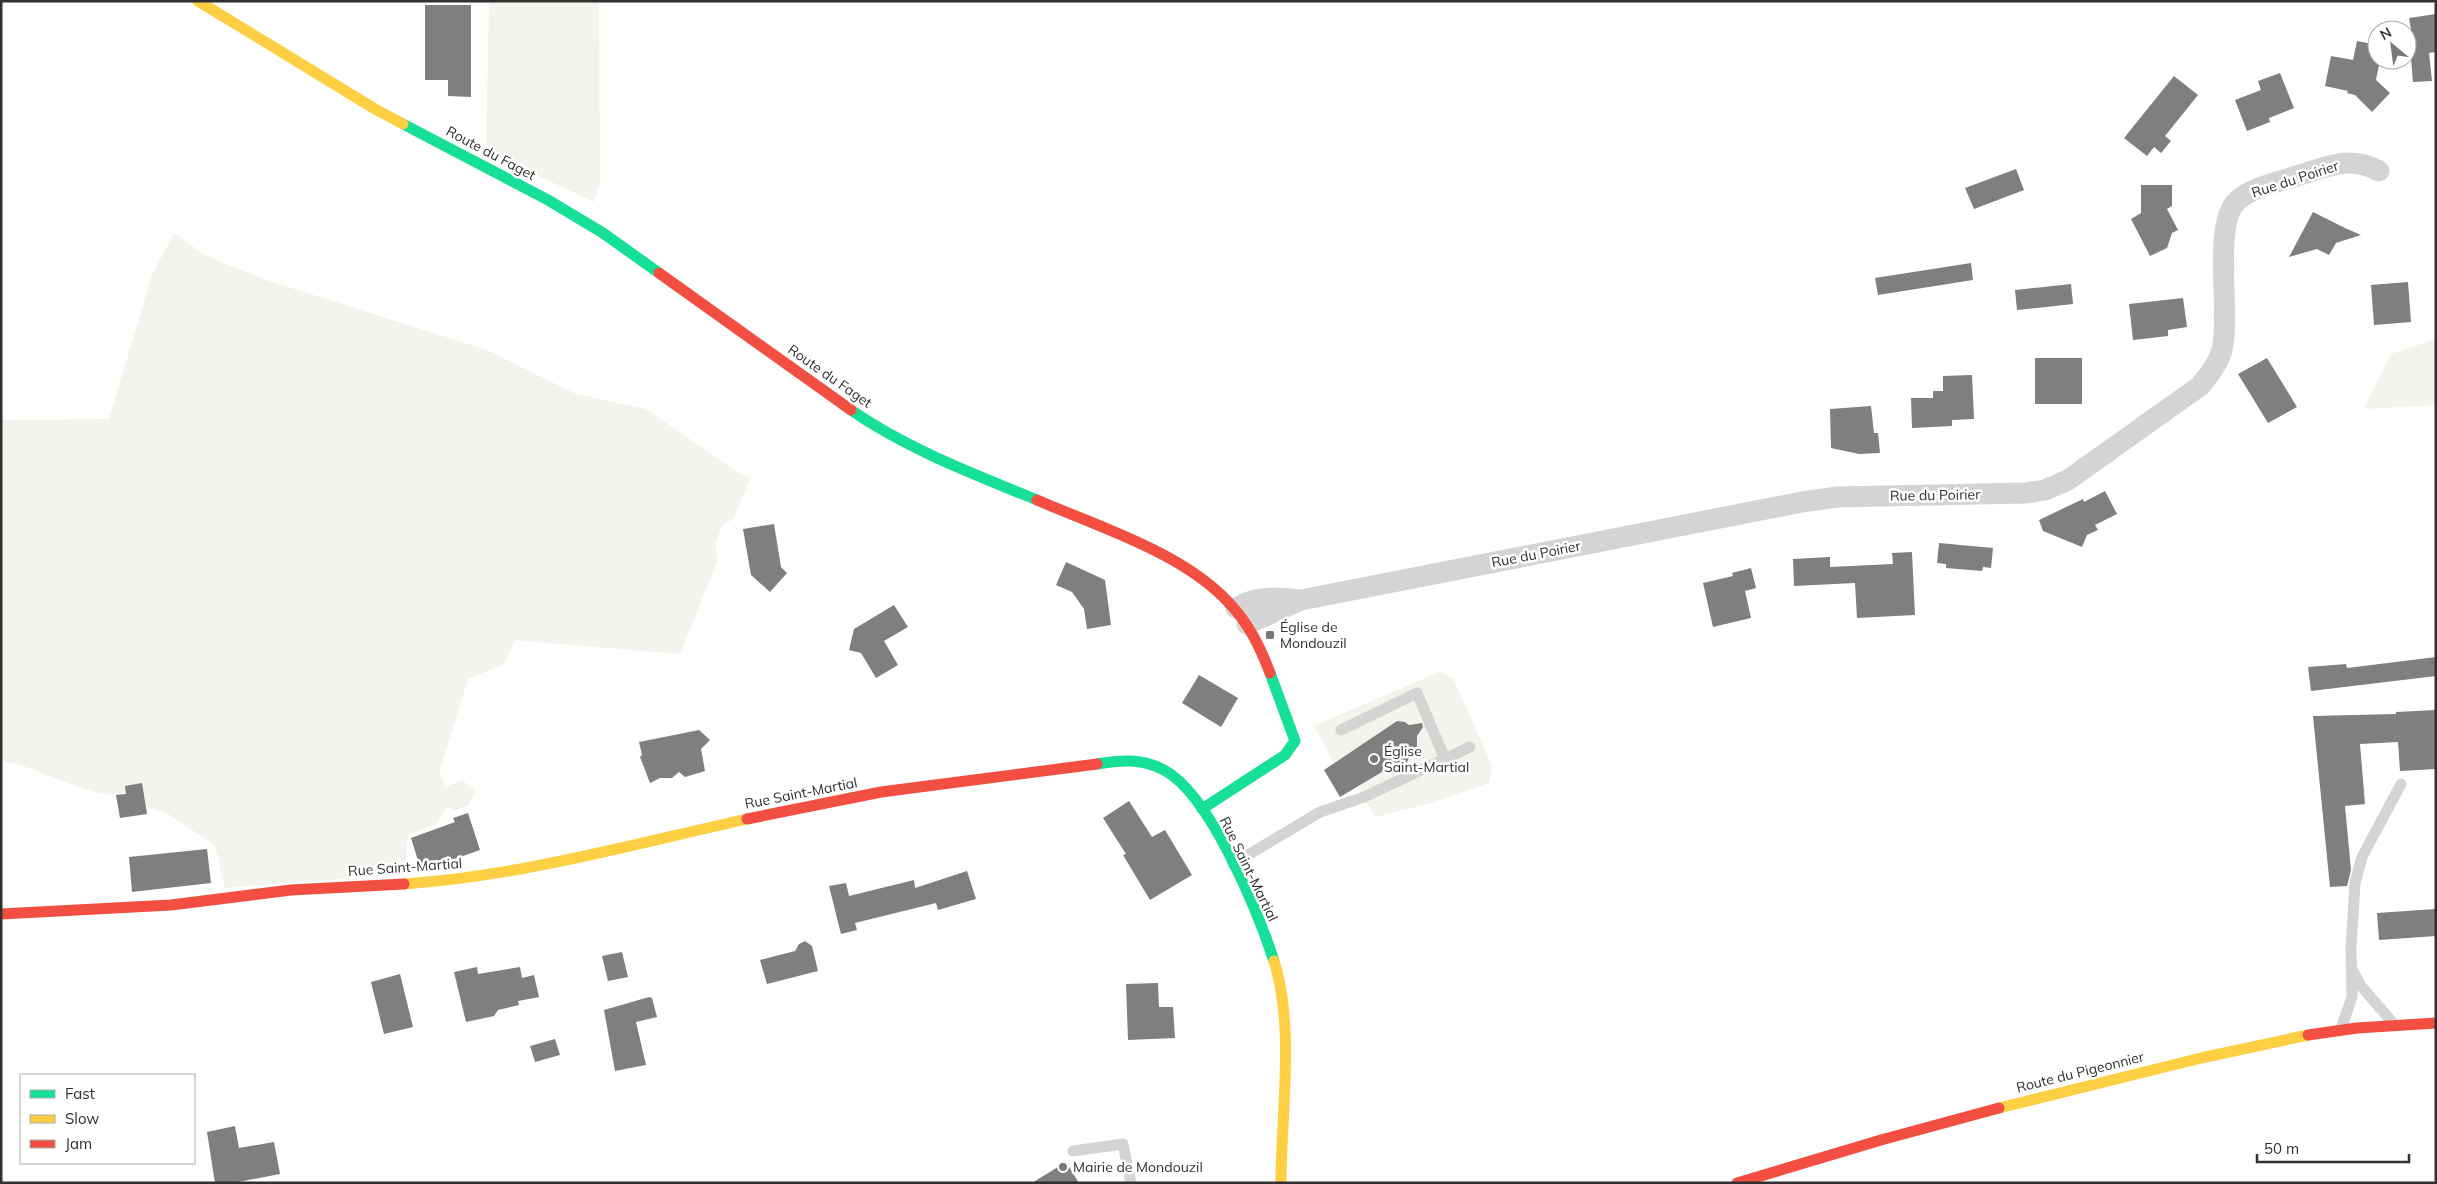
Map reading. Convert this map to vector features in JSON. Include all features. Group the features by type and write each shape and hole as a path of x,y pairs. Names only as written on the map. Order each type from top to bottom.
{"street":[{"name":"Route du Faget","path":"198,1 375,109 548,200 603,233 867,421 910,445 1127,539 1171,561 1206,582 1241,616 1260,646 1295,741 1285,756 1202,809"},
{"name":"Rue du Poirier","path":"1241,616 1250,600 1272,597 1301,600 1802,502 1837,497 2026,493 2045,490 2068,480 2192,391 2214,368 2221,352 2225,333 2224,231 2227,214 2237,201 2252,192 2332,164 2364,163 2379,171"},
{"name":"Rue Saint-Martial","path":"1,914 193,903 288,890 470,878 556,862 695,829 846,798 966,779 1029,774 1123,760 1139,761 1164,770 1186,788 1202,809 1233,864 1267,940 1281,989 1283,1018 1281,1183"},
{"name":"Route du Pigeonnier","path":"1737,1183 1859,1146 2013,1104 2203,1058 2341,1029 2393,1023 2436,1023"}],"lane":[{"path":"1341,730 1417,693 1446,759"},
{"path":"1233,864 1320,812 1364,798 1470,747"},
{"path":"2341,1029 2352,997 2351,968 2355,883 2362,857 2401,784"},
{"path":"2351,968 2361,986 2393,1023"},
{"path":"1073,1151 1123,1144 1131,1183"}],"shaded area":[{"path":"489,1 599,1 600,181 594,202 486,151"},
{"path":"174,233 206,256 266,280 487,350 576,394 646,409 739,473 750,478 734,518 722,526 715,544 718,559 680,654 515,640 504,664 468,679 439,773 446,787 462,780 475,791 469,805 455,810 447,806 438,823 408,834 404,874 225,888 215,845 168,814 146,806 125,786 126,794 95,792 16,764 1,761 1,420 109,419 152,275"},
{"path":"2436,339 2436,405 2364,409 2391,354"},
{"path":"1439,672 1453,678 1492,766 1489,783 1431,803 1375,817 1358,787 1387,769 1391,773 1405,767 1408,761 1406,757 1417,751 1418,744 1415,724 1409,725 1405,722 1397,721 1334,763 1314,726"}],"building":[{"path":"425,5 471,5 471,97 448,96 448,80 425,80"},
{"path":"2436,14 2436,52 2429,53 2432,81 2413,82 2412,70 2417,70 2417,20 2409,20 2409,18"},
{"path":"2357,41 2367,43 2367,70 2378,70 2376,80 2390,93 2372,112 2355,95 2347,93 2348,91 2325,86 2331,56 2353,60"},
{"path":"2280,73 2294,108 2269,118 2270,122 2247,131 2235,100 2261,90 2258,81"},
{"path":"2174,76 2198,95 2165,136 2171,141 2161,153 2154,147 2147,156 2124,138"},
{"path":"2016,169 2024,190 1974,209 1965,188"},
{"path":"2141,185 2172,185 2172,206 2167,209 2178,230 2172,233 2167,248 2150,256 2131,219 2141,213"},
{"path":"2313,212 2361,235 2336,243 2329,255 2317,249 2289,257"},
{"path":"1971,263 1973,280 1878,295 1875,278"},
{"path":"2408,282 2411,322 2374,325 2371,285"},
{"path":"2071,284 2073,304 2017,310 2015,290"},
{"path":"2183,298 2187,327 2168,330 2168,336 2133,340 2129,304"},
{"path":"2035,358 2082,358 2082,404 2035,404"},
{"path":"2267,358 2297,407 2268,423 2238,374"},
{"path":"1972,375 1974,419 1952,420 1952,426 1912,428 1911,398 1933,398 1933,391 1943,391 1943,376"},
{"path":"1871,406 1874,433 1878,433 1880,453 1859,454 1831,448 1830,409"},
{"path":"2105,491 2117,514 2095,525 2098,530 2087,535 2082,547 2043,531 2039,520 2083,499 2084,502"},
{"path":"774,524 781,567 787,573 770,592 751,575 743,529"},
{"path":"1939,543 1993,548 1991,568 1983,567 1982,571 1946,568 1946,564 1937,563"},
{"path":"1912,552 1915,615 1857,618 1855,583 1794,586 1793,559 1830,557 1830,567 1893,564 1892,553"},
{"path":"1066,562 1105,580 1111,625 1087,629 1084,609 1072,592 1056,585"},
{"path":"1751,568 1756,588 1745,591 1751,618 1713,627 1703,583 1733,576 1732,573"},
{"path":"894,605 908,627 884,641 898,665 876,678 861,653 849,650 854,629"},
{"path":"2436,657 2436,676 2311,691 2308,667 2346,664 2347,668"},
{"path":"1199,675 1238,698 1221,727 1182,703"},
{"path":"2436,710 2436,769 2400,771 2398,742 2360,744 2365,804 2345,806 2351,870 2347,886 2330,887 2313,716 2396,714 2396,712"},
{"name":"Église Saint-Martial","path":"1397,721 1405,722 1409,725 1422,723 1423,727 1417,736 1417,751 1410,755 1405,767 1391,773 1387,769 1340,797 1324,770"},
{"path":"699,730 710,740 701,749 705,771 685,777 679,772 672,778 660,778 650,783 640,757 642,755 639,742"},
{"path":"142,783 147,814 120,818 116,795 126,794 125,786"},
{"path":"1129,801 1152,837 1165,830 1192,875 1150,900 1123,855 1126,854 1103,818"},
{"path":"468,813 480,850 435,866 420,867 411,838 455,822 453,818"},
{"path":"207,849 211,883 132,892 129,857"},
{"path":"967,871 976,899 938,910 936,903 855,923 857,930 841,934 829,886 846,883 849,896 914,880 915,888"},
{"path":"2436,909 2436,936 2379,940 2377,913"},
{"path":"805,941 812,946 818,971 767,984 760,960 795,951 799,944"},
{"path":"622,952 628,977 608,981 602,956"},
{"path":"477,967 478,974 520,967 522,978 534,975 539,997 518,1001 519,1005 498,1010 494,1016 466,1022 454,972"},
{"path":"400,974 413,1027 384,1034 371,982"},
{"path":"1158,983 1159,1007 1173,1007 1175,1038 1128,1040 1126,984"},
{"path":"649,997 652,998 657,1017 636,1022 646,1065 615,1071 604,1010"},
{"path":"555,1039 560,1055 535,1062 530,1046"},
{"path":"235,1126 239,1148 274,1142 280,1174 233,1183 215,1183 207,1132"},
{"name":"Mairie de Mondouzil","path":"1066,1162 1079,1183 1032,1183"}],"traffic: fast":[{"path":"403,124 548,200 603,233 659,273"},
{"path":"851,410 872,424 918,449 1037,500"},
{"path":"1202,809 1285,755 1295,741 1270,673"},
{"path":"1097,764 1123,761 1147,763 1164,770 1181,783 1198,803 1215,828 1230,856 1257,914 1274,961"}],"traffic: slow":[{"path":"198,1 375,109 403,124"},
{"path":"404,884 447,880 534,867 747,819"},
{"path":"1274,961 1284,1014 1285,1042 1281,1183"},
{"path":"1999,1108 2201,1058 2308,1035"}],"traffic: jam":[{"path":"659,273 851,410"},
{"path":"1037,500 1140,543 1189,570 1211,586 1243,620 1258,645 1270,673"},
{"path":"747,819 881,792 1097,764"},
{"path":"1,914 171,905 291,890 404,884"},
{"path":"2308,1035 2357,1028 2436,1023"},
{"path":"1737,1183 1881,1140 1999,1108"}],"place":[{"name":"Église de Mondouzil","path":"1270,635"},
{"name":"Église Saint-Martial","path":"1374,759"},
{"name":"Mairie de Mondouzil","path":"1063,1167"}]}
